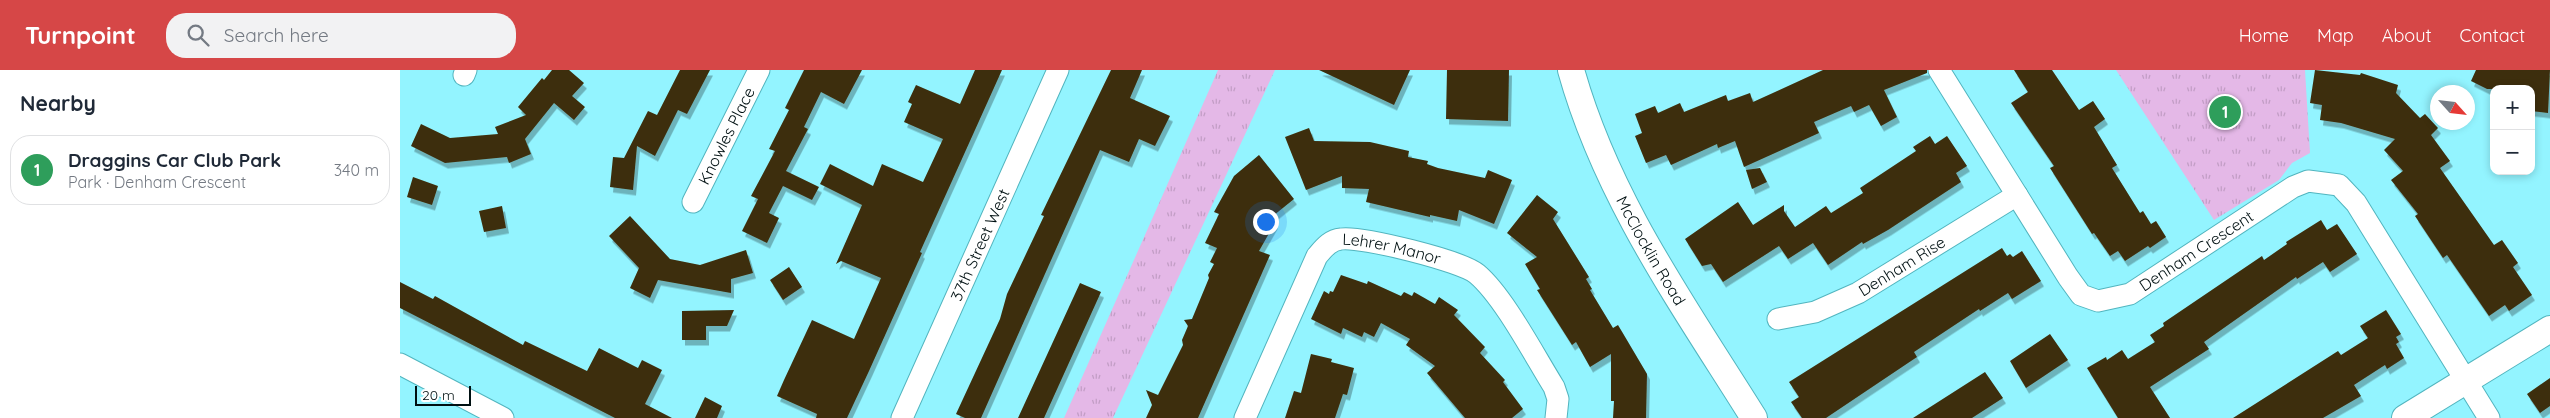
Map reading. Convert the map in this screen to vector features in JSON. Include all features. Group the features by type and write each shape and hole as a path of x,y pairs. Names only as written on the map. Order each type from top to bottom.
{"street":[{"name":"Knowles Place","path":"693,202 759,70"},
{"name":"37th Street West","path":"902,418 1058,70"},
{"name":"McClocklin Road","path":"1571,70 1595,144 1640,235 1754,418"},
{"name":"Denham Crescent","path":"1939,70 2076,289 2081,295 2098,302 2130,294 2293,187 2308,181 2339,185 2356,203 2489,418"},
{"name":"Denham Rise","path":"1778,319 1815,312 1858,293 2017,195"},
{"name":"Lehrer Manor","path":"1245,418 1317,256 1328,244 1341,239 1358,240 1452,261 1477,274 1500,302 1554,387 1558,399 1556,418"},
{"path":"2405,418 2550,329"},
{"path":"400,364 503,418"}],"green space":[{"path":"1218,70 1275,70 1113,418 1064,418"},
{"path":"2116,70 2305,70 2310,153 2292,163 2279,180 2214,220"}],"building":[{"path":"552,70 569,70 584,83 572,96 585,107 574,120 554,103 525,139 531,154 509,163 507,157 445,163 411,146 421,124 450,138 498,134 495,127 526,115 518,107 542,78 544,80"},
{"path":"680,70 710,70 687,114 678,110 655,156 637,146 633,190 610,187 613,157 624,158 648,111 657,115"},
{"path":"804,70 862,70 844,104 821,92 804,127 808,129 786,171 819,187 812,200 783,186 769,213 779,218 767,243 742,231 758,199 751,196 775,151 769,149 789,110 785,108"},
{"path":"975,70 1002,70 869,371 847,418 816,418 817,414 777,396 784,380 812,320 854,339 881,278 841,261 836,264 862,205 820,184 830,164 873,186 882,164 923,182 943,139 904,122 912,104 908,102 916,85 960,104"},
{"path":"1111,70 1142,70 1130,98 1170,116 1155,146 1139,139 1129,162 1100,150 981,418 965,418 956,414 1000,319 1007,294 1044,216 1041,215"},
{"path":"1319,70 1410,70 1394,105"},
{"path":"1447,70 1509,70 1508,121 1446,119"},
{"path":"1823,70 1927,70 1927,73 1884,90 1897,117 1881,126 1869,105 1854,112 1851,106 1814,122 1819,133 1744,167 1735,141 1718,148 1717,144 1671,165 1666,155 1646,163 1635,136 1642,133 1635,114 1655,106 1658,113 1680,103 1684,112 1726,95 1728,101 1750,93 1753,102"},
{"path":"2014,70 2052,70 2079,110 2093,101 2105,119 2094,127 2117,165 2112,168 2140,213 2143,211 2151,224 2156,221 2166,237 2125,261 2118,251 2110,256 2094,233 2092,234 2050,168 2054,166 2011,103 2028,92"},
{"path":"2315,70 2360,75 2361,73 2398,85 2396,93 2420,118 2425,114 2430,119 2430,130 2436,130 2431,135 2450,161 2440,168 2494,245 2502,240 2518,263 2513,267 2532,295 2509,311 2505,305 2489,316 2447,255 2443,258 2415,216 2418,214 2391,180 2403,171 2384,150 2395,139 2341,123 2320,120 2322,105 2310,103"},
{"path":"2476,70 2550,70 2548,113 2535,111 2535,85 2490,85 2490,89 2487,89 2471,81"},
{"path":"1309,128 1314,141 1370,142 1409,151 1408,157 1428,161 1427,164 1438,168 1485,178 1488,170 1512,180 1494,224 1459,210 1457,221 1430,215 1430,217 1366,202 1369,189 1342,188 1342,176 1306,190 1285,137"},
{"path":"1930,136 1935,144 1947,136 1967,166 1956,173 1961,182 1888,230 1863,244 1862,242 1828,265 1813,243 1788,259 1779,246 1723,282 1711,264 1702,266 1685,239 1738,202 1753,225 1784,205 1784,211 1795,227 1826,206 1831,213 1863,193 1860,188 1916,151 1913,147"},
{"path":"1259,155 1294,199 1268,220 1275,223 1259,251 1270,255 1198,418 1146,418 1152,405 1146,390 1158,395 1183,345 1182,340 1188,326 1184,320 1192,319 1214,264 1210,262 1217,248 1205,243 1219,214 1214,212 1234,176"},
{"path":"1760,168 1767,182 1752,189 1746,170"},
{"path":"413,177 438,186 432,205 407,197"},
{"path":"1537,195 1558,212 1553,219 1589,277 1586,279 1592,289 1590,290 1613,328 1618,325 1647,374 1646,418 1613,418 1614,401 1611,401 1611,354 1590,367 1576,342 1572,345 1537,290 1540,289 1525,264 1537,257 1507,233"},
{"path":"502,206 506,228 484,232 479,211"},
{"path":"630,216 670,259 700,265 746,250 753,273 731,279 731,293 658,280 650,298 630,288 639,268 609,236"},
{"path":"2321,220 2327,230 2337,224 2357,254 2330,272 2323,262 2297,279 2296,277 2204,342 2209,349 2150,387 2170,418 2118,418 2087,368 2106,357 2107,360 2122,350 2128,359 2155,342 2150,335 2164,326 2163,323 2262,256 2264,260 2287,244 2286,242"},
{"path":"2002,248 2007,256 2010,254 2013,257 2022,251 2041,281 2012,299 2008,293 1980,311 1979,309 1914,352 1917,357 1826,418 1802,418 1791,402 1799,397 1789,382"},
{"path":"789,267 802,287 783,300 770,280"},
{"path":"1341,275 1367,284 1368,281 1401,296 1404,292 1412,296 1414,292 1435,304 1439,297 1458,310 1454,315 1485,347 1480,353 1505,380 1503,382 1523,409 1512,418 1465,418 1427,373 1435,366 1406,345 1410,339 1381,323 1374,337 1364,332 1362,337 1343,328 1341,334 1311,319 1324,291 1329,294 1330,291 1333,292"},
{"path":"400,282 433,299 435,296 523,345 525,341 587,371 599,348 638,368 642,360 662,370 645,404 672,418 615,418 400,308"},
{"path":"1080,283 1101,292 1044,418 1018,418"},
{"path":"734,310 727,326 706,326 706,340 682,340 682,311"},
{"path":"2386,310 2401,334 2396,337 2399,342 2396,344 2404,358 2387,369 2385,365 2354,385 2361,396 2323,418 2233,418 2338,351 2341,355 2368,338 2360,326"},
{"path":"2050,334 2068,360 2026,388 2010,361"},
{"path":"1311,354 1332,359 1331,362 1354,368 1347,395 1343,394 1335,418 1285,418 1294,391 1301,393"},
{"path":"1985,372 2003,398 1972,418 1913,418"},
{"path":"2550,378 2550,406 2540,413 2527,394"},
{"path":"705,397 722,406 717,418 695,418"}],"place":[{"name":"Draggins Car Club Park","path":"2225,112"}]}
